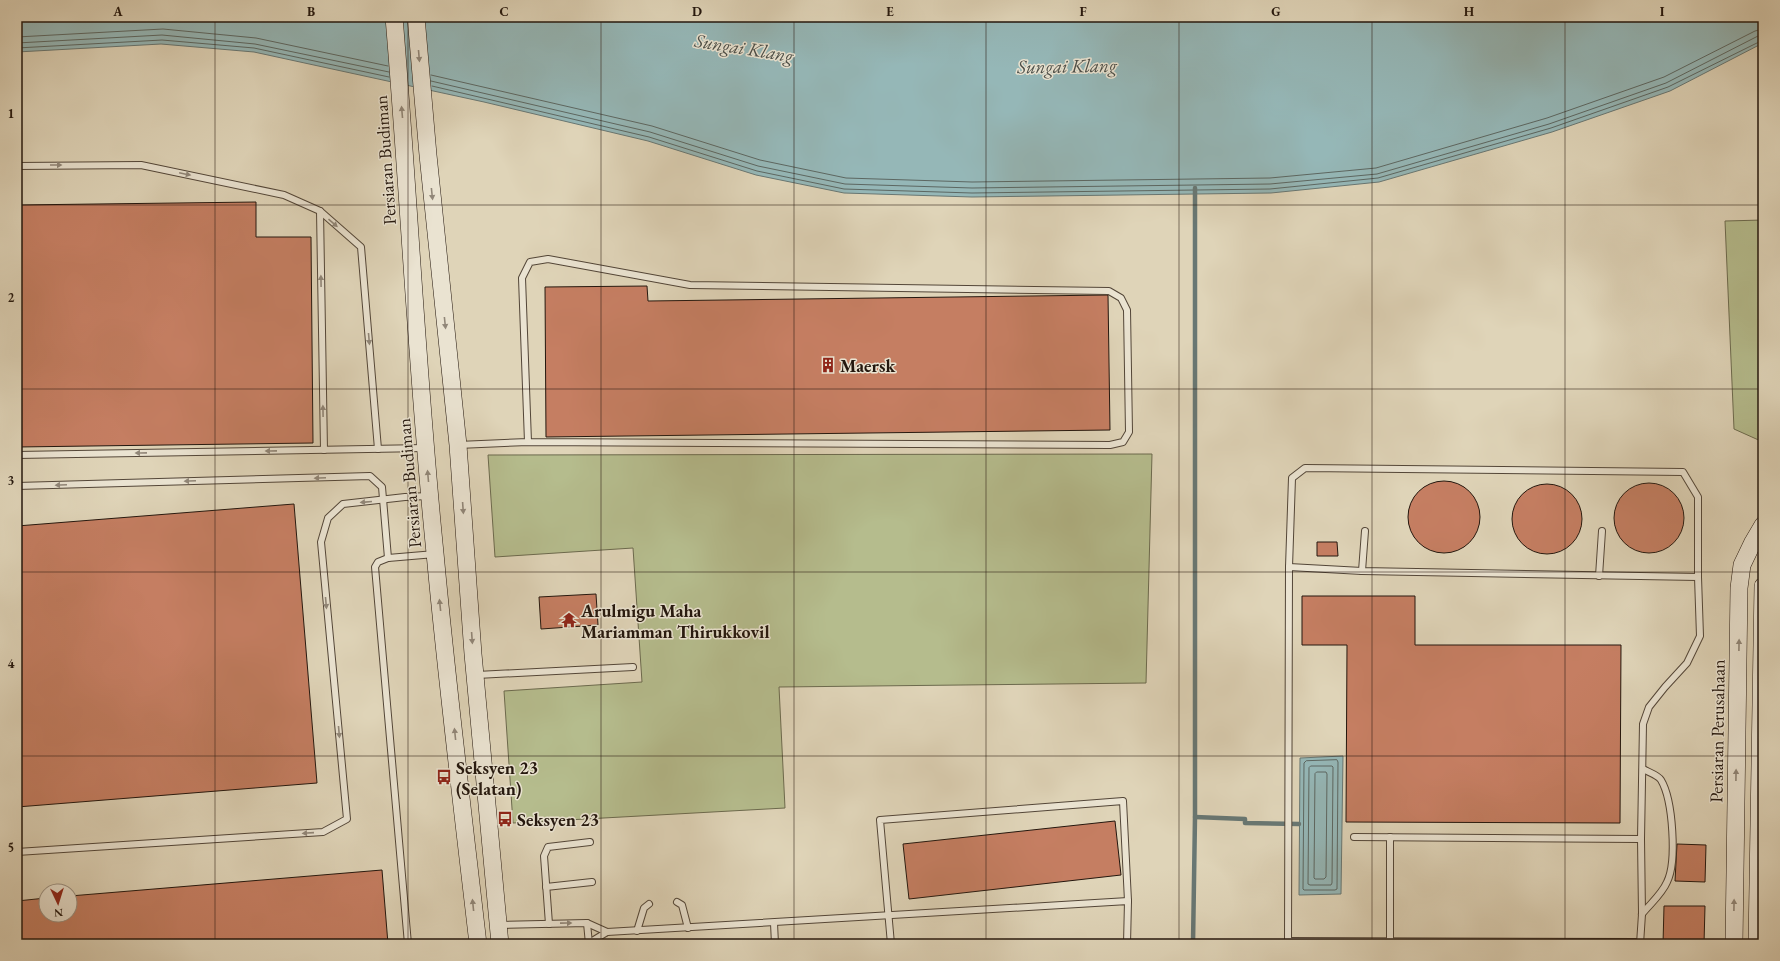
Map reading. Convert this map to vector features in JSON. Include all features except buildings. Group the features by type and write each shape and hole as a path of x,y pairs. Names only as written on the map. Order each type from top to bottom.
{"main road":[{"name":"Persiaran Budiman","path":"394,17 405,151 425,448 435,554 478,944"},
{"path":"416,17 428,155 458,445 475,675 500,944"},
{"name":"Persiaran Perusahaan","path":"1734,944 1739,588 1742,565 1763,525"},
{"path":"1757,944 1763,586"}],"lane":[{"path":"17,166 141,165 284,195 320,211 361,247 378,449"},
{"path":"320,211 324,450"},
{"path":"458,445 528,442 1110,445 1123,442 1129,432 1127,310 1121,298 1109,291 690,285 548,259 530,262 522,278 528,442"},
{"path":"17,455 425,448"},
{"path":"1305,468 1683,472 1698,497 1698,578 1700,636 1687,663 1665,687 1649,708 1643,724 1641,839 1642,914 1640,943 1390,941 1288,942 1289,568 1292,478 1305,468"},
{"path":"17,486 370,476 382,487 388,558"},
{"path":"17,852 323,832 347,819 321,542 328,518 343,504 430,496"},
{"path":"1362,571 1365,531"},
{"path":"1599,576 1602,531"},
{"path":"408,944 375,568 378,562 388,558 435,554"},
{"path":"1289,568 1362,571 1698,578"},
{"path":"475,675 633,667"},
{"path":"1642,914 1667,883 1672,869 1672,812 1668,796 1660,778 1643,768"},
{"path":"891,944 880,820 1123,802 1128,901 1127,944"},
{"path":"1354,837 1641,839"},
{"path":"1390,837 1390,941"},
{"path":"549,924 544,856 548,847 590,842"},
{"path":"546,887 592,882"},
{"path":"499,925 587,923 607,932 637,931 1128,901"},
{"path":"677,902 682,905 688,928"},
{"path":"637,931 644,908 649,904"},
{"path":"587,923 589,944"},
{"path":"774,923 775,944"},
{"path":"577,944 589,944 607,932"}],"green space":[{"path":"1763,220 1763,442 1734,429 1725,221"},
{"path":"1152,454 1146,683 779,687 785,808 513,823 504,691 642,682 633,548 495,557 488,455"}],"water":[{"name":"Sungai Klang","path":"17,17 1763,17 1763,43 1670,91 1552,132 1379,182 1271,193 972,197 844,193 756,175 648,141 484,102 254,52 161,44 17,52"},
{"path":"1343,756 1341,894 1299,895 1300,758"}],"waterway":[{"path":"1193,944 1195,817 1195,188"},
{"path":"1195,817 1245,819 1245,823 1299,824"}],"place":[{"name":"Maersk","path":"828,365"},
{"name":"Arulmigu Maha Mariamman Thirukkovil","path":"569,620"},
{"name":"Seksyen 23 (Selatan)","path":"444,777"},
{"name":"Seksyen 23","path":"505,819"}]}
